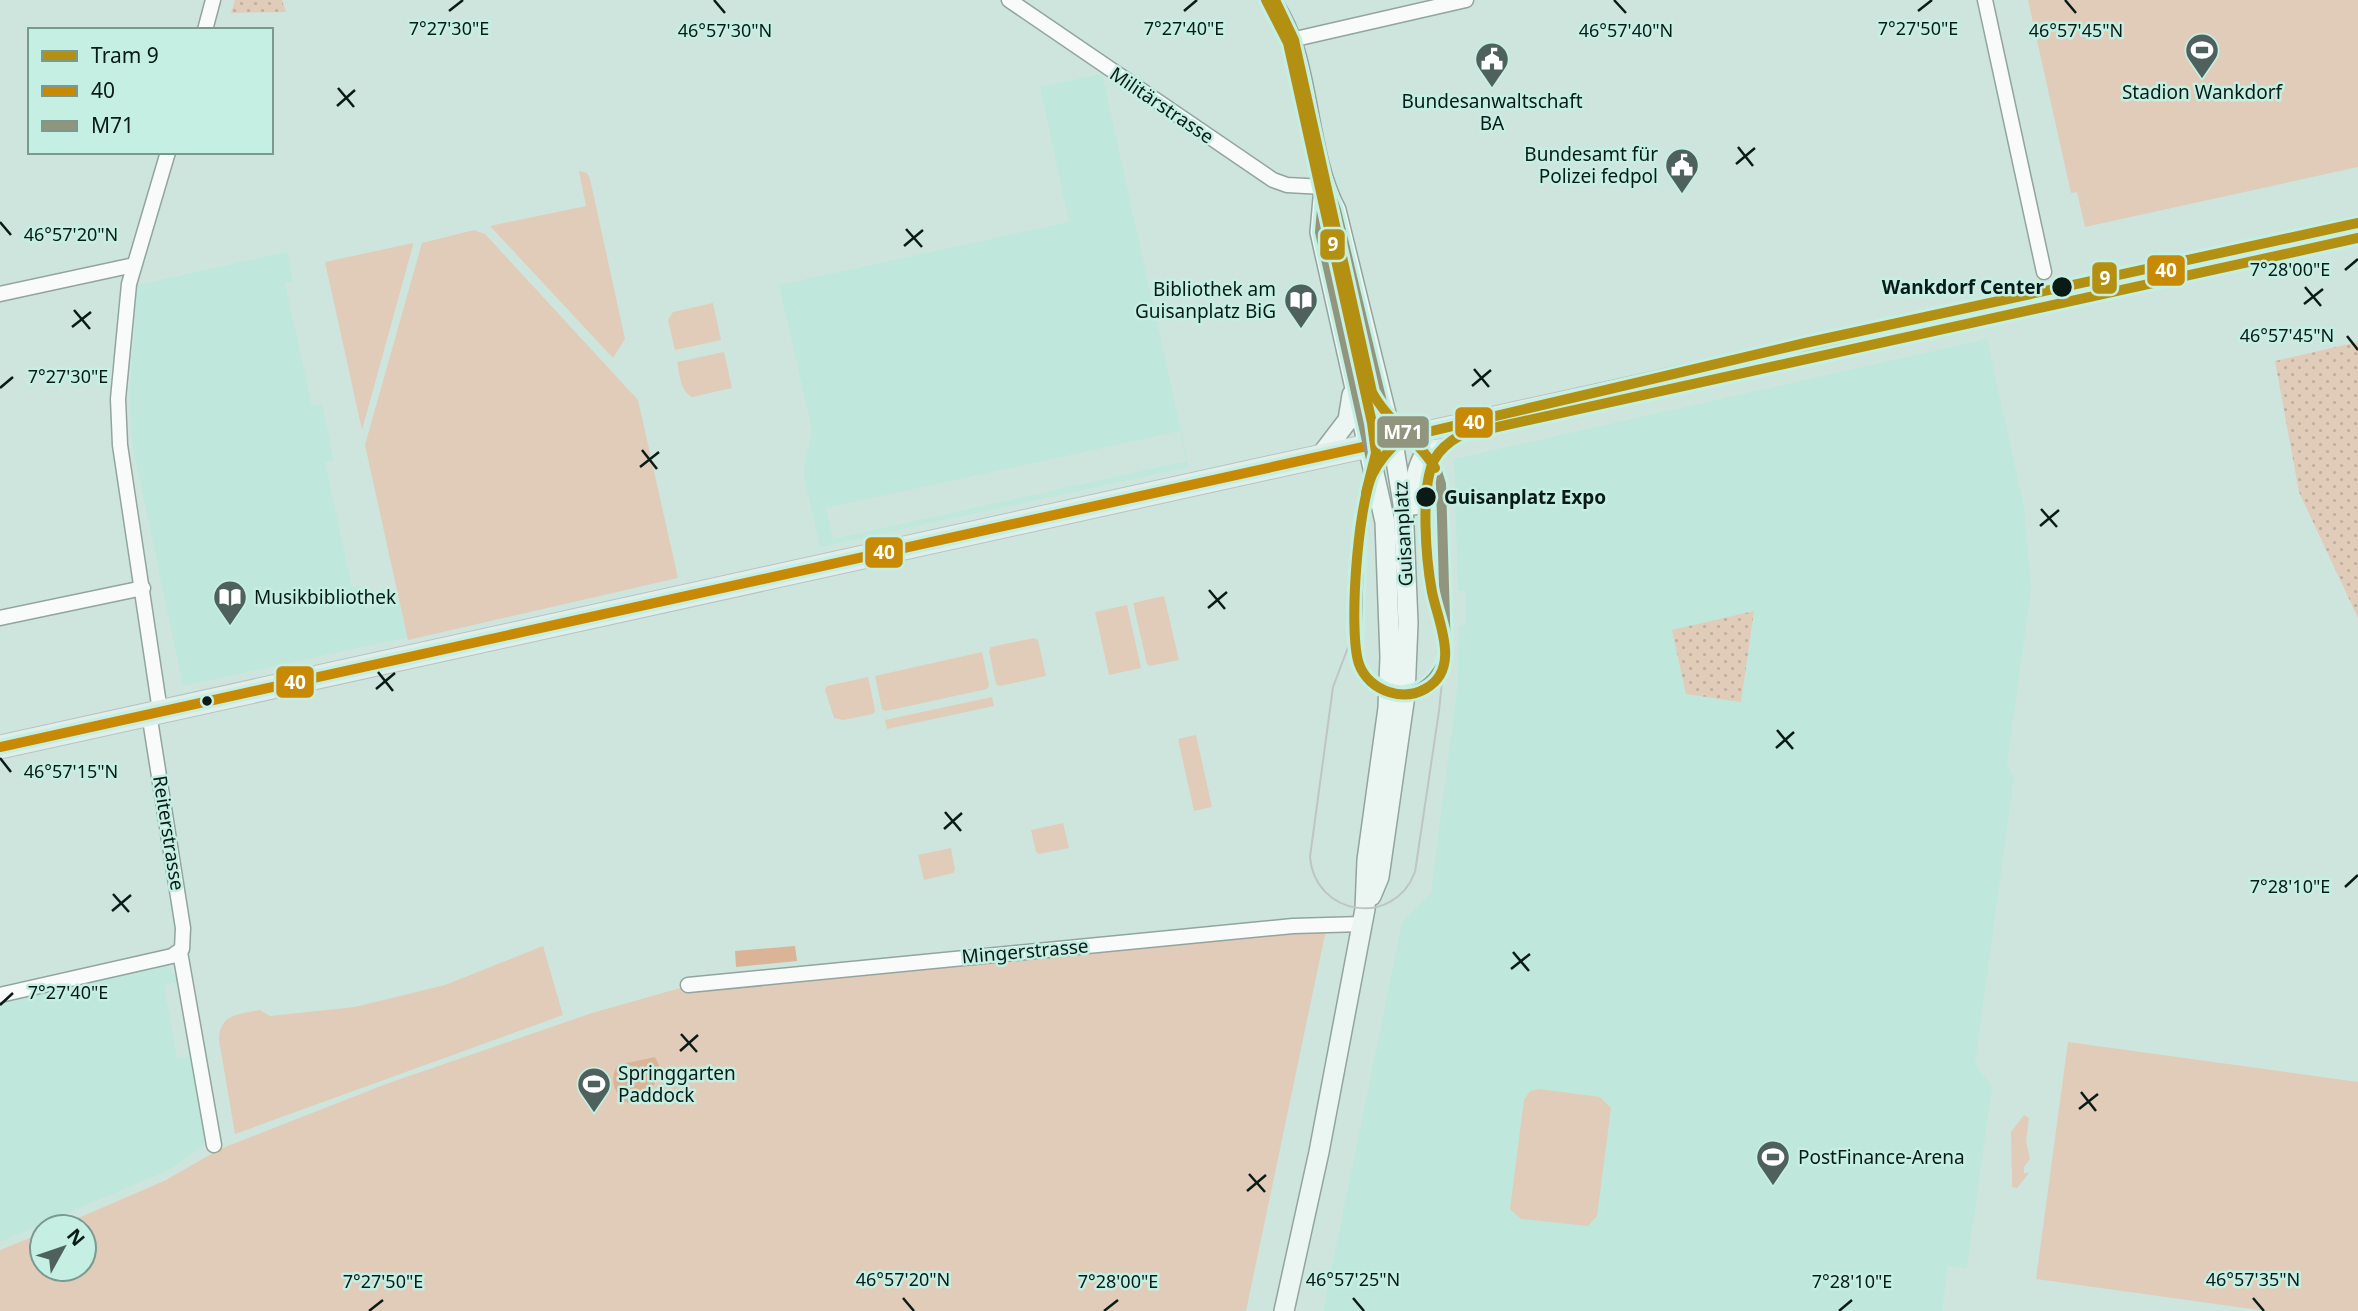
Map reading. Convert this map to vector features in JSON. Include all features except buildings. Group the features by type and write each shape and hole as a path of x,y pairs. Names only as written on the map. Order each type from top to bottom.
{"main road":[{"path":"1273,1 1291,40 1324,187 1320,232 1352,392 1350,415 1319,458"},
{"name":"Guisanplatz","path":"1324,187 1336,211 1393,442 1403,504 1402,625"},
{"path":"0,747 1369,448 2358,228"},
{"name":"Guisanplatz","path":"1346,352 1386,530 1402,625"},
{"path":"1284,1311 1319,1152 1364,917 1367,860 1388,708 1402,625 1416,588 1415,477 1422,459 1434,443 1458,428"}],"street":[{"path":"206,28 214,0"},
{"name":"Militärstrasse","path":"1009,0 1272,180 1287,185 1324,187"},
{"path":"1291,40 1466,0"},
{"path":"1984,0 2044,272"},
{"name":"Reiterstrasse","path":"167,154 134,265 124,319 118,421 143,588 155,712 183,928 184,943 180,952 215,1145"},
{"path":"0,294 134,265"},
{"path":"0,618 143,588"},
{"name":"Mingerstrasse","path":"688,985 1364,917"},
{"path":"0,995 167,958 180,952"}],"shaded area":[{"path":"235,0 282,0 286,12 231,13"},
{"name":"Stadion Wankdorf","path":"2028,0 2358,0 2358,167 2085,227 2077,192 2071,193"},
{"path":"1102,74 1189,467 820,547 803,472 812,430 779,285 1069,222 1040,87","holes":["1180,431 1187,461 833,539 826,508"]},
{"path":"579,171 587,173 590,179 625,339 613,358 490,226 586,206"},
{"path":"474,230 485,234 638,400 678,578 408,640 365,445 422,243"},
{"path":"413,245 362,430 325,262"},
{"path":"287,252 293,281 285,283 312,406 322,404 334,460 325,463 352,587 360,586 366,609 400,601 408,637 183,686 131,438 130,390 137,285"},
{"path":"713,303 721,340 675,350 668,320 673,312"},
{"path":"1987,339 2024,507 2031,589 2007,765 2014,777 1975,1064 1992,1087 1967,1268 1948,1266 1942,1311 1323,1311 1402,922 1431,893 1458,681 1459,626 1466,624 1466,591 1458,591 1454,459"},
{"path":"2358,342 2358,618 2299,492 2275,361"},
{"path":"724,352 732,388 692,397 688,394 681,382 677,362"},
{"path":"1164,596 1179,660 1150,666 1147,664 1133,603"},
{"path":"1127,605 1141,668 1109,675 1095,612"},
{"path":"1754,611 1741,702 1686,694 1672,630"},
{"path":"1034,638 1038,640 1046,676 1000,686 996,684 989,651 991,647"},
{"path":"982,652 989,685 987,689 886,711 882,709 875,676"},
{"path":"868,677 875,710 873,714 843,720 834,718 825,690 827,686"},
{"path":"992,697 994,706 887,729 885,720"},
{"path":"1196,735 1212,807 1194,811 1178,739"},
{"path":"1063,823 1069,848 1039,854 1036,852 1031,830"},
{"path":"951,848 955,870 953,873 924,880 918,855"},
{"path":"1327,925 1246,1311 0,1311 0,1250 28,1239 28,1283 98,1283 98,1213 90,1213 166,1180 220,1149 386,1084 592,1013 691,985"},
{"path":"543,946 563,1015 235,1134 219,1040 222,1025 226,1020 260,1010 270,1016 355,1007 445,985"},
{"path":"795,946 797,961 736,967 735,951"},
{"path":"168,962 172,973 182,982 207,1136 204,1145 171,1169 68,1213 28,1213 28,1230 0,1242 0,1001","holes":["180,982 193,1056 177,1059 164,985"]},
{"path":"2068,1042 2358,1082 2358,1311 2266,1311 2036,1279"},
{"path":"655,1057 660,1067 652,1088 643,1100 634,1104 625,1102 614,1085 618,1065"},
{"path":"1539,1089 1600,1097 1611,1108 1597,1216 1588,1226 1521,1219 1510,1209 1524,1100 1530,1091"},
{"path":"2024,1115 2029,1118 2026,1141 2030,1159 2024,1167 2024,1173 2029,1173 2017,1188 2012,1187 2011,1132"}],"tram line":[{"name":"9","path":"1266,0 1288,43 1372,423 1376,453 1366,493"},
{"name":"9","path":"1275,0 1294,40 1372,392 1435,468"},
{"name":"9","path":"2358,223 1805,343 1402,438 1378,464 1367,491 1356,569 1354,625 1359,664 1367,678 1375,685 1389,692 1403,694 1425,689 1443,670 1445,644 1432,592 1428,562 1427,488 1436,456 1461,435 2358,238"},
{"path":"1365,389 1381,424 1404,438 1434,439 1470,432"},
{"path":"1390,419 1413,430 1437,429"},
{"path":"1357,609 1355,629 1333,687 1310,857 1315,877 1326,892 1340,902 1356,908 1374,907 1390,902 1405,890 1415,872 1439,711 1446,642"}],"transit line":[{"name":"M71","path":"1290,39 1316,149"},
{"name":"M71","path":"1290,39 1316,149"},
{"name":"M71","path":"1318,160 1336,210 1385,415 1425,453 1436,468 1441,484 1446,654 1438,671 1427,683 1402,693 1377,685 1365,674 1356,658 1360,523 1373,468 1320,232 1324,187 1318,160"},
{"name":"40","path":"0,747 2358,228"}],"place":[{"name":"Stadion Wankdorf","path":"2202,80"},
{"name":"Bundesanwaltschaft BA","path":"1492,89"},
{"name":"Bundesamt für Polizei fedpol","path":"1682,195"},
{"name":"Wankdorf Center","path":"2062,287"},
{"name":"Bibliothek am Guisanplatz BiG","path":"1301,330"},
{"name":"Guisanplatz Expo","path":"1426,497"},
{"name":"Musikbibliothek","path":"230,627"},
{"name":"Springgarten Paddock","path":"594,1114"},
{"name":"PostFinance-Arena","path":"1773,1187"}]}
